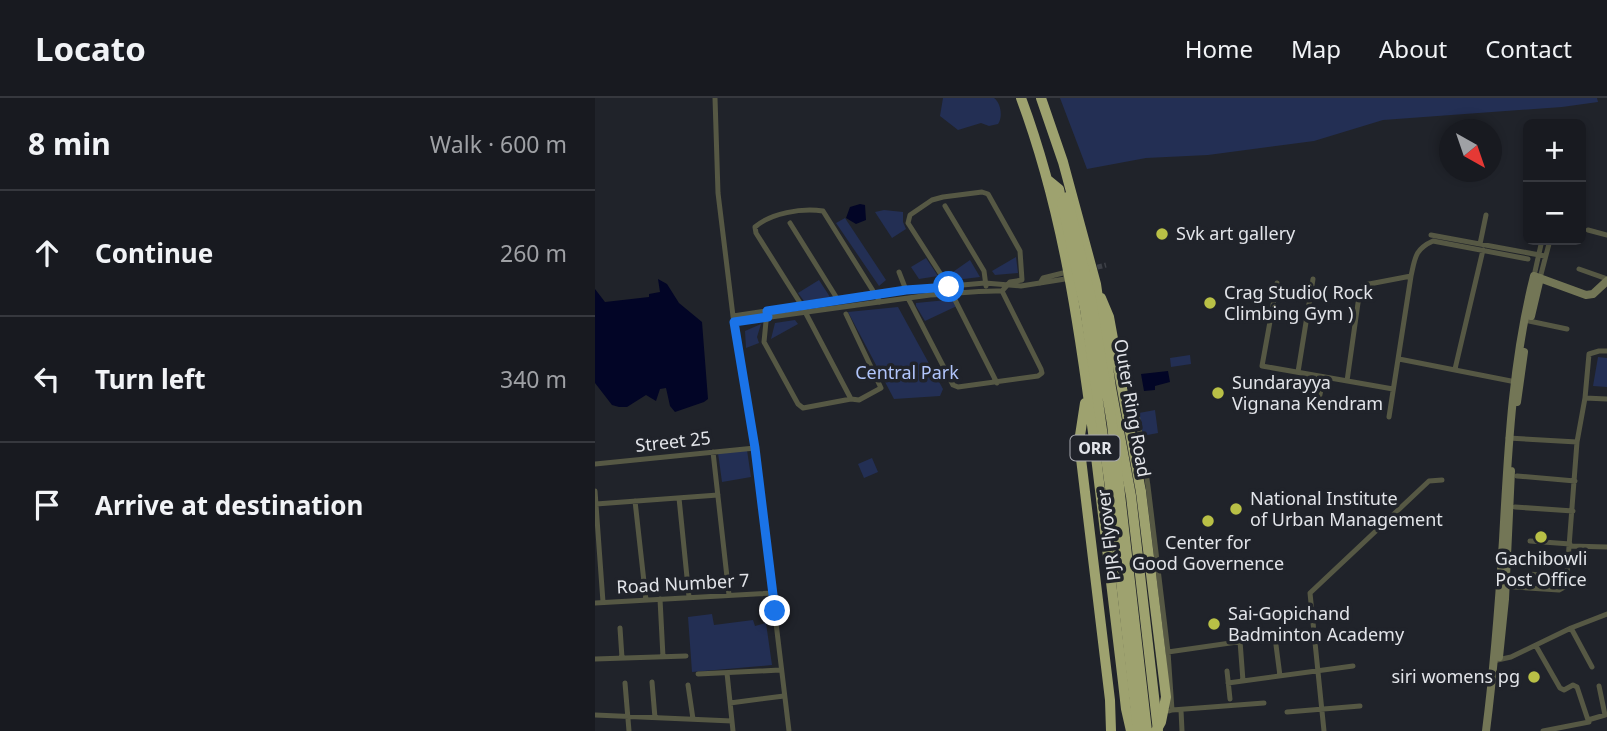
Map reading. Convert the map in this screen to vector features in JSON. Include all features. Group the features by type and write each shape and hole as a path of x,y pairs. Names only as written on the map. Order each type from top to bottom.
{"highway":[{"name":"ORR","path":"1021,98 1048,180 1075,302 1129,731"},
{"name":"Outer Ring Road","path":"1041,98 1065,167 1096,284 1111,388 1131,496 1157,731"},
{"name":"PJR Flyover","path":"1065,167 1064,198 1085,309 1111,494 1138,731"},
{"name":"PJR Flyover","path":"1048,180 1059,189 1064,198 1091,299 1112,424 1147,731"},
{"path":"1096,284 1109,317 1141,492 1166,697 1157,731"},
{"path":"1088,389 1079,442 1110,700 1111,731"}],"street":[{"path":"715,98 718,193 733,319 755,448 789,731"},
{"path":"997,383 950,290 908,223 909,215 932,200 982,192 992,198 1021,257 1022,280 1010,282 1004,288"},
{"path":"945,206 984,271 986,287"},
{"path":"851,399 755,227 765,218 810,209 823,211 880,302"},
{"path":"1455,369 1482,247 1486,215"},
{"path":"790,223 841,307"},
{"path":"1588,230 1607,235"},
{"path":"1431,236 1528,259"},
{"path":"1389,417 1411,276 1421,247 1433,242 1542,255"},
{"path":"1486,731 1505,598 1510,438 1516,382 1542,245"},
{"path":"1542,255 1547,245"},
{"path":"1537,277 1586,295 1593,294 1607,280 1579,269"},
{"path":"899,272 906,290"},
{"path":"1347,381 1358,303 1364,285 1411,276"},
{"path":"1516,382 1537,277"},
{"path":"1298,372 1313,279"},
{"path":"803,310 838,300 906,290 1004,288 1040,283"},
{"path":"1277,283 1262,366 1393,389"},
{"path":"908,298 950,383 958,387 1038,376 1042,373 1004,288"},
{"path":"733,319 880,302 950,290"},
{"path":"767,314 764,342 801,407 859,400 879,391 881,385 846,314"},
{"path":"1529,321 1566,330"},
{"path":"1514,587 1559,590 1566,586 1577,442 1585,398 1588,354 1607,351"},
{"path":"1399,359 1516,382"},
{"path":"1318,403 1324,377"},
{"path":"1134,394 1168,652 1172,710"},
{"path":"1585,398 1607,400"},
{"path":"1510,438 1577,442"},
{"name":"Street 25","path":"595,464 755,448"},
{"path":"713,452 729,595"},
{"path":"1517,476 1575,481"},
{"path":"1324,731 1310,593 1429,481 1441,480"},
{"path":"595,491 598,562 603,602"},
{"path":"596,505 718,495"},
{"path":"679,498 689,597"},
{"path":"635,501 646,600"},
{"path":"1515,507 1573,511"},
{"path":"1529,541 1607,547"},
{"path":"1528,574 1568,577"},
{"name":"Road Number 7","path":"595,603 773,593"},
{"path":"660,599 663,657"},
{"path":"1496,661 1607,614"},
{"path":"620,628 622,658"},
{"path":"1571,628 1591,667"},
{"path":"1168,652 1313,631"},
{"path":"1240,641 1243,681"},
{"path":"1276,645 1280,676"},
{"path":"1536,646 1560,688 1564,690 1573,685 1577,687 1590,731"},
{"path":"595,659 686,656"},
{"path":"1492,731 1496,661"},
{"path":"1228,683 1353,666"},
{"path":"698,674 780,670"},
{"path":"1227,671 1230,699"},
{"path":"727,673 733,731"},
{"path":"652,682 655,718"},
{"path":"625,683 629,731"},
{"path":"688,685 693,719"},
{"path":"1543,731 1605,715 1599,687"},
{"path":"730,703 784,696"},
{"path":"1156,715 1172,710 1264,703"},
{"path":"1287,712 1360,706"},
{"path":"1181,710 1182,731"},
{"path":"595,715 732,721"}],"green space":[{"path":"943,98 994,98 1000,107 1000,121 989,126 981,123 958,130 940,116"},
{"path":"1060,98 1597,98 1598,102 1383,120 1314,141 1208,155 1146,158 1087,169"},
{"path":"875,212 903,212 906,229 892,238"},
{"path":"845,218 886,280 879,286 836,223"},
{"path":"1016,257 1018,273 995,275 992,271"},
{"path":"926,258 938,276 919,279 911,267"},
{"path":"970,260 980,277 955,280 950,274"},
{"path":"819,280 830,297 804,301 798,293"},
{"path":"957,299 959,305 925,321 916,306 916,303"},
{"name":"Central Park","path":"898,307 943,389 940,396 894,399 848,312"},
{"path":"795,320 798,324 771,339 775,323"},
{"path":"761,324 757,337 759,343 746,348 745,331"},
{"path":"1190,355 1191,364 1171,367 1170,358"},
{"path":"1598,357 1607,358 1607,387 1593,386"},
{"path":"1155,410 1158,433 1142,436 1139,413"},
{"path":"747,450 751,477 722,482 718,453"},
{"path":"872,458 878,472 864,478 858,464"},
{"path":"712,614 714,625 753,620 755,626 766,623 772,665 692,672 688,617"}],"shaded area":[{"path":"865,205 866,220 856,224 846,218 850,207"},
{"path":"658,279 667,284 679,303 702,322 708,399 675,412 670,406 666,388 660,389 656,401 646,395 627,407 612,405 595,383 595,289 605,302 649,297 649,294 660,292"},
{"path":"1168,371 1170,382 1155,386 1155,390 1144,391 1141,374"}],"tunnel":[{"path":"1090,269 1106,265"}],"place":[{"name":"Svk art gallery","path":"1162,234"},
{"name":"Crag Studio( Rock Climbing Gym )","path":"1210,303"},
{"name":"Sundarayya Vignana Kendram","path":"1218,393"},
{"name":"National Institute of Urban Management","path":"1236,509"},
{"name":"Center for Good Governence","path":"1208,521"},
{"name":"Gachibowli Post Office","path":"1541,537"},
{"name":"Sai-Gopichand Badminton Academy","path":"1214,624"},
{"name":"siri womens pg","path":"1534,677"}],"route":[{"path":"775,611 755,448 734,322 768,317 767,311 906,290 949,287"}]}
